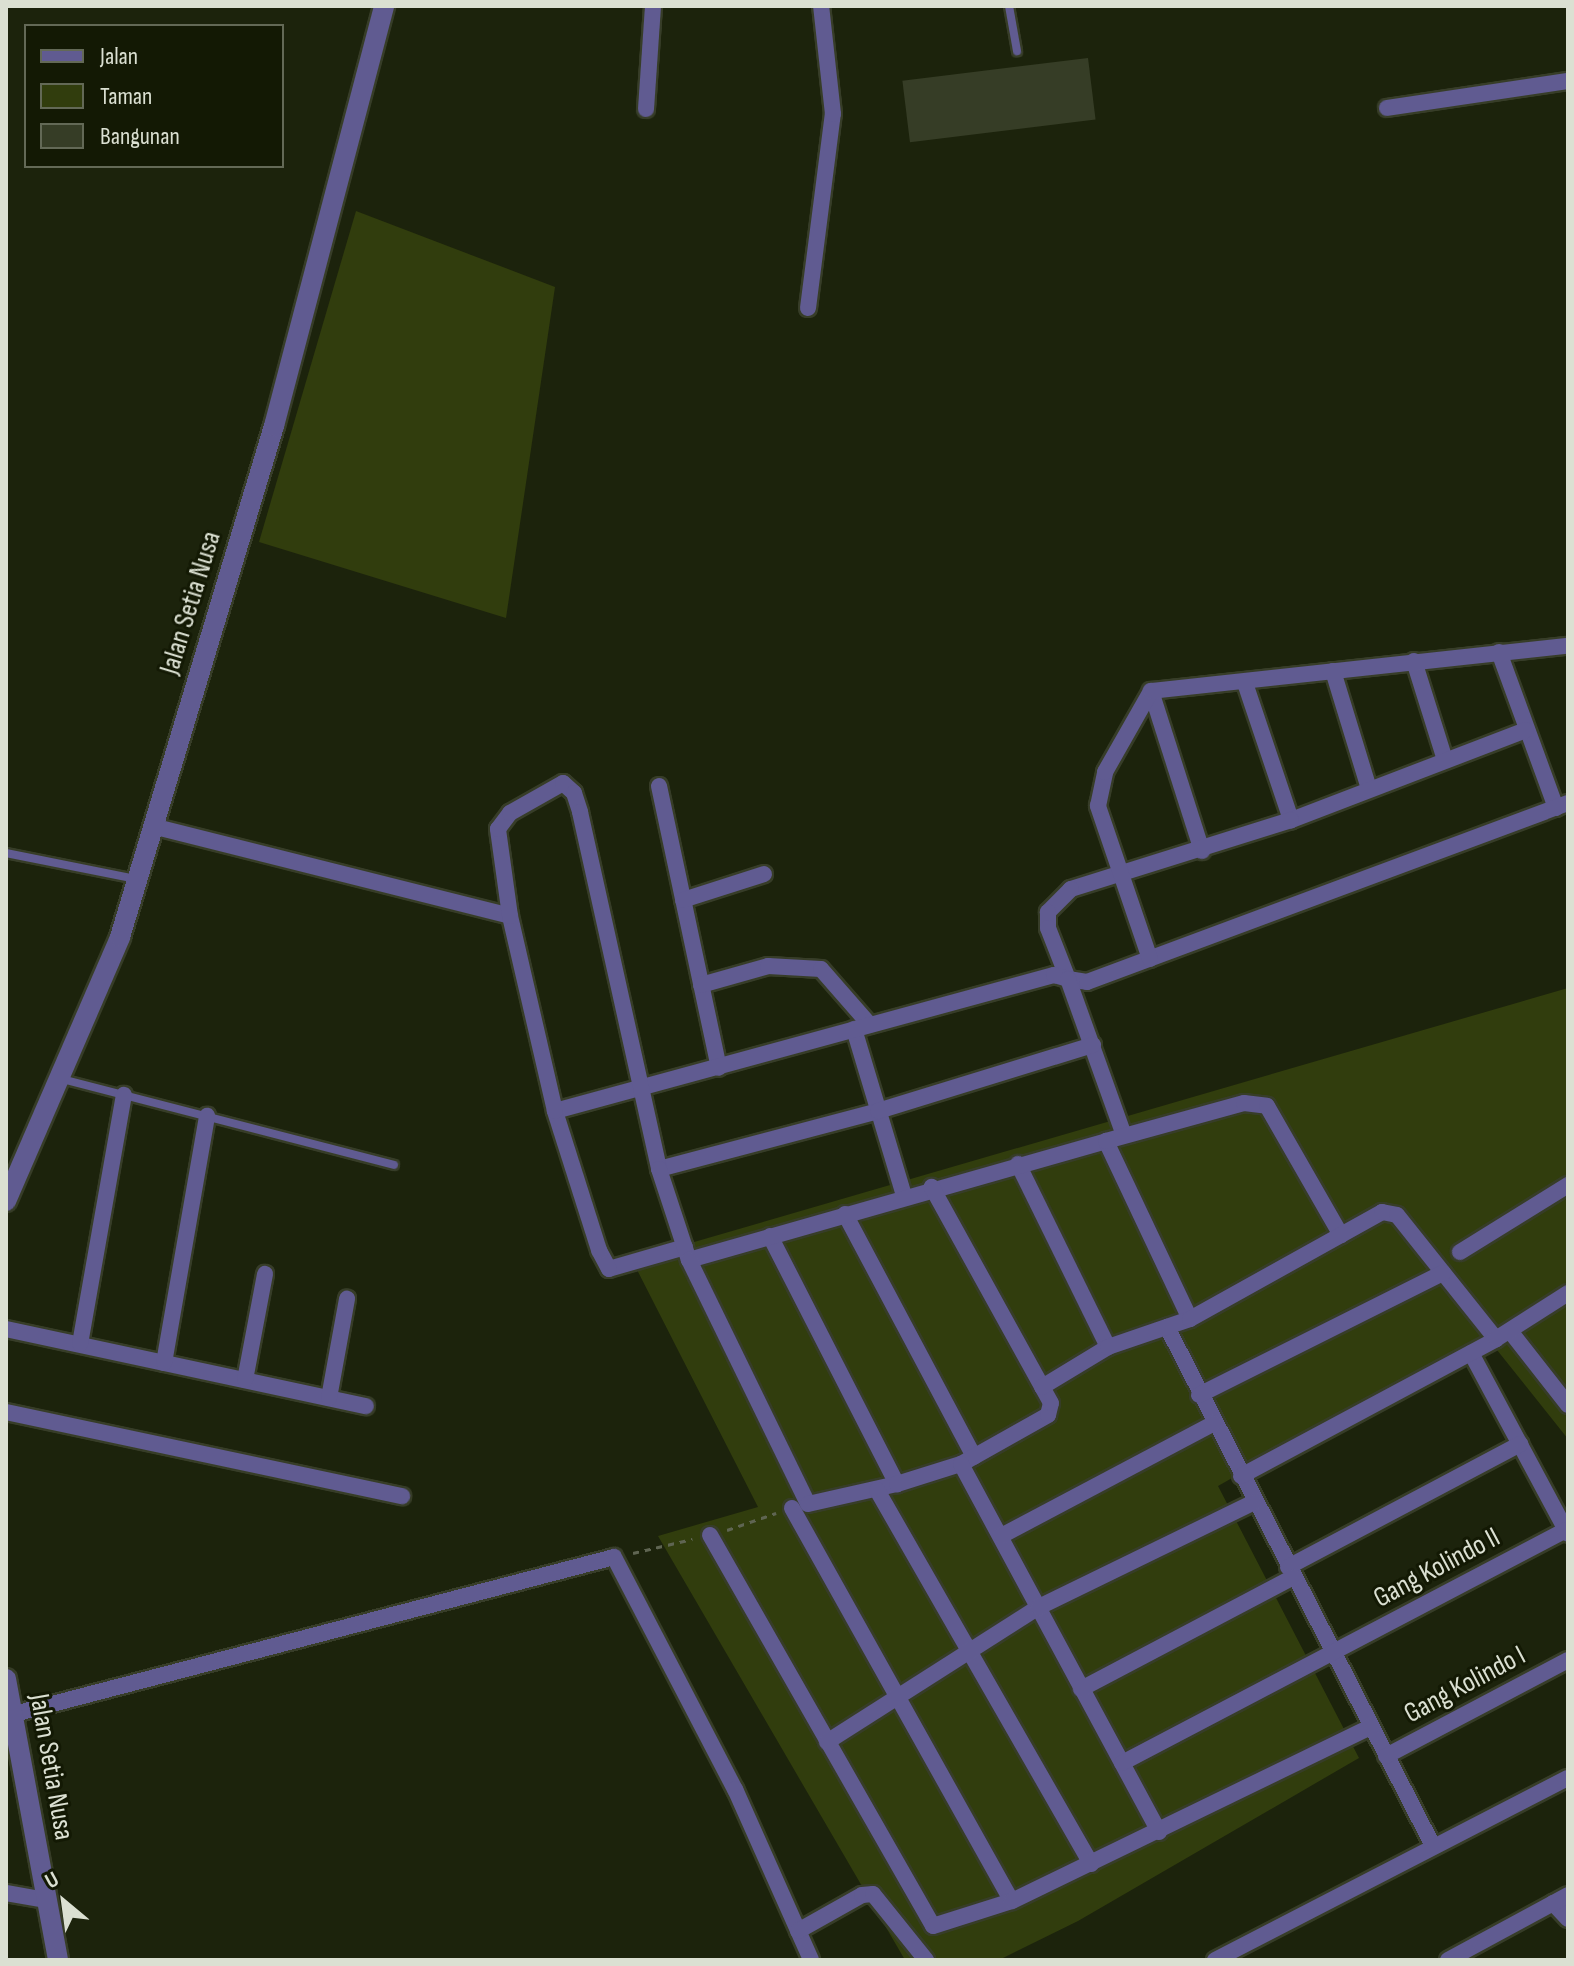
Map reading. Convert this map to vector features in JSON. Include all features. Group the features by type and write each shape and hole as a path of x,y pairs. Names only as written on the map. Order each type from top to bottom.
{"street":[{"name":"Jalan Setia Nusa","path":"6,1201 120,937 274,426 384,6"},
{"path":"646,109 653,6"},
{"path":"808,308 833,114 821,6"},
{"path":"1387,108 1568,81"},
{"path":"1151,691 1568,646"},
{"path":"555,1111 1054,975 1087,982 1562,805 1526,730 1499,652"},
{"path":"1414,661 1445,760"},
{"path":"1333,671 1369,789"},
{"path":"1245,683 1291,820"},
{"path":"1151,691 1202,851"},
{"path":"1150,959 1098,806 1105,772 1151,691"},
{"path":"1124,1135 1048,928 1048,912 1071,889 1122,877 1291,820 1526,730"},
{"path":"932,1187 1051,1403 1048,1415 968,1460 877,1490 808,1504 687,1254 659,1169 574,793 563,783 510,813 498,829 510,916 555,1111 599,1250 609,1269 687,1254 770,1236 932,1187 1244,1103 1267,1106 1341,1235"},
{"path":"659,786 719,1068"},
{"path":"152,826 510,916"},
{"path":"683,900 764,874"},
{"path":"701,985 768,966 821,969 862,1027 878,1111 904,1196"},
{"path":"659,1169 878,1111 1093,1045"},
{"path":"80,1344 124,1095"},
{"path":"164,1363 207,1116"},
{"path":"1106,1141 1190,1319"},
{"path":"1018,1164 1108,1347"},
{"path":"1460,1252 1568,1185"},
{"path":"1042,1387 1108,1347 1190,1319 1382,1212 1397,1215 1443,1273 1567,1403"},
{"path":"845,1214 968,1460 1001,1536 1159,1832"},
{"path":"770,1236 897,1484"},
{"path":"1199,1395 1443,1273"},
{"path":"245,1380 265,1274"},
{"path":"1241,1476 1471,1353 1568,1293"},
{"path":"329,1398 347,1299"},
{"path":"1167,1327 1199,1395 1433,1846"},
{"path":"6,1329 366,1406"},
{"path":"1471,1353 1567,1532"},
{"path":"6,1412 402,1496"},
{"path":"1001,1536 1214,1423"},
{"path":"1081,1689 1520,1444"},
{"path":"877,1490 1091,1864"},
{"path":"827,1742 1039,1607 1254,1502"},
{"path":"792,1508 1012,1901"},
{"name":"Gang Kolindo II","path":"1122,1763 1567,1532"},
{"path":"710,1535 928,1923 943,1926 1012,1901 1371,1727"},
{"path":"14,1714 614,1557 735,1789 811,1960"},
{"name":"Gang Kolindo I","path":"1386,1756 1568,1660"},
{"name":"Jalan Setia Nusa","path":"6,1679 58,1960"},
{"path":"1222,1959 1568,1778"},
{"path":"6,1893 46,1900"},
{"path":"798,1931 862,1895 873,1894 924,1959"},
{"path":"1448,1960 1473,1955 1561,1899 1568,1919"}],"lane":[{"path":"1009,6 1017,51"},
{"path":"6,853 137,879"},
{"path":"57,1078 394,1165"}],"path":[{"path":"614,1557 710,1535 792,1508"}],"green space":[{"path":"356,211 555,287 506,618 259,542"},
{"path":"1568,988 1568,1439 1485,1335 1218,1486 1359,1758 1078,1921 999,1960 905,1960 658,1536 758,1507 632,1260"}],"building":[{"path":"1088,58 1096,120 910,142 902,81"}]}
